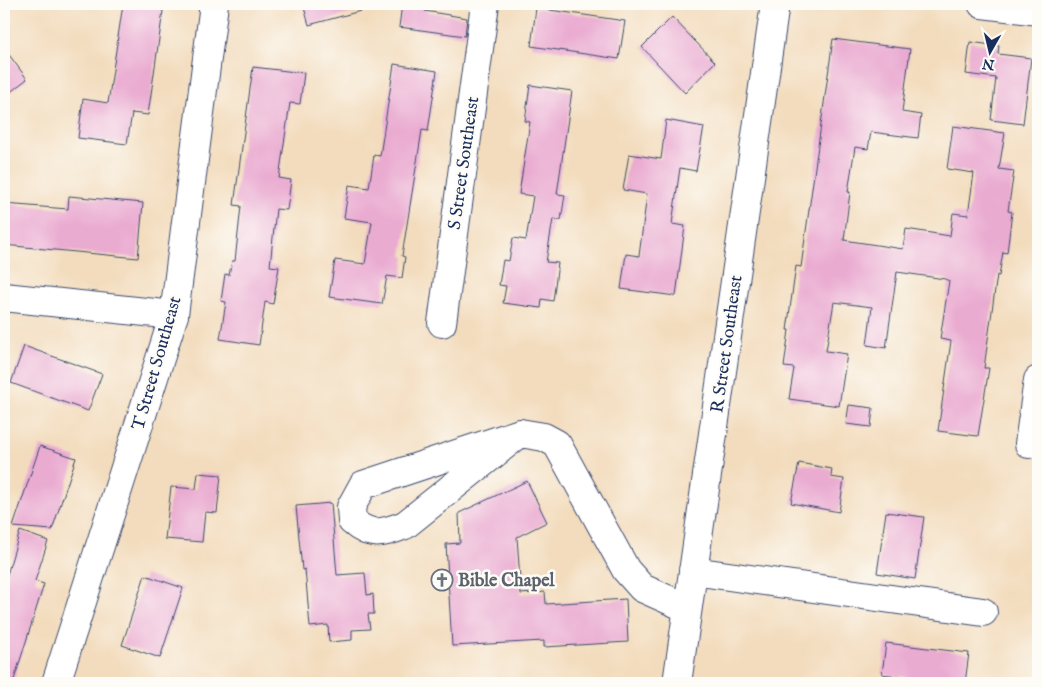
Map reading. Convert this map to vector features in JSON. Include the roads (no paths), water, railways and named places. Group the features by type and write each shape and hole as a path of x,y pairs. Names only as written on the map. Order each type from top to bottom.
{"street":[{"name":"T Street Southeast","path":"56,683 174,315 214,4"},
{"name":"S Street Southeast","path":"442,323 485,4"},
{"name":"R Street Southeast","path":"677,683 775,4"},
{"path":"982,4 1038,11"},
{"path":"4,297 174,315"},
{"path":"1030,444 1038,380"},
{"path":"520,433 405,525 383,533 363,530 352,521 351,507 363,485 520,433 544,437 557,444 626,570 642,588 688,608"},
{"path":"693,571 984,612"}],"place":[{"name":"Bible Chapel","path":"442,580"}]}
